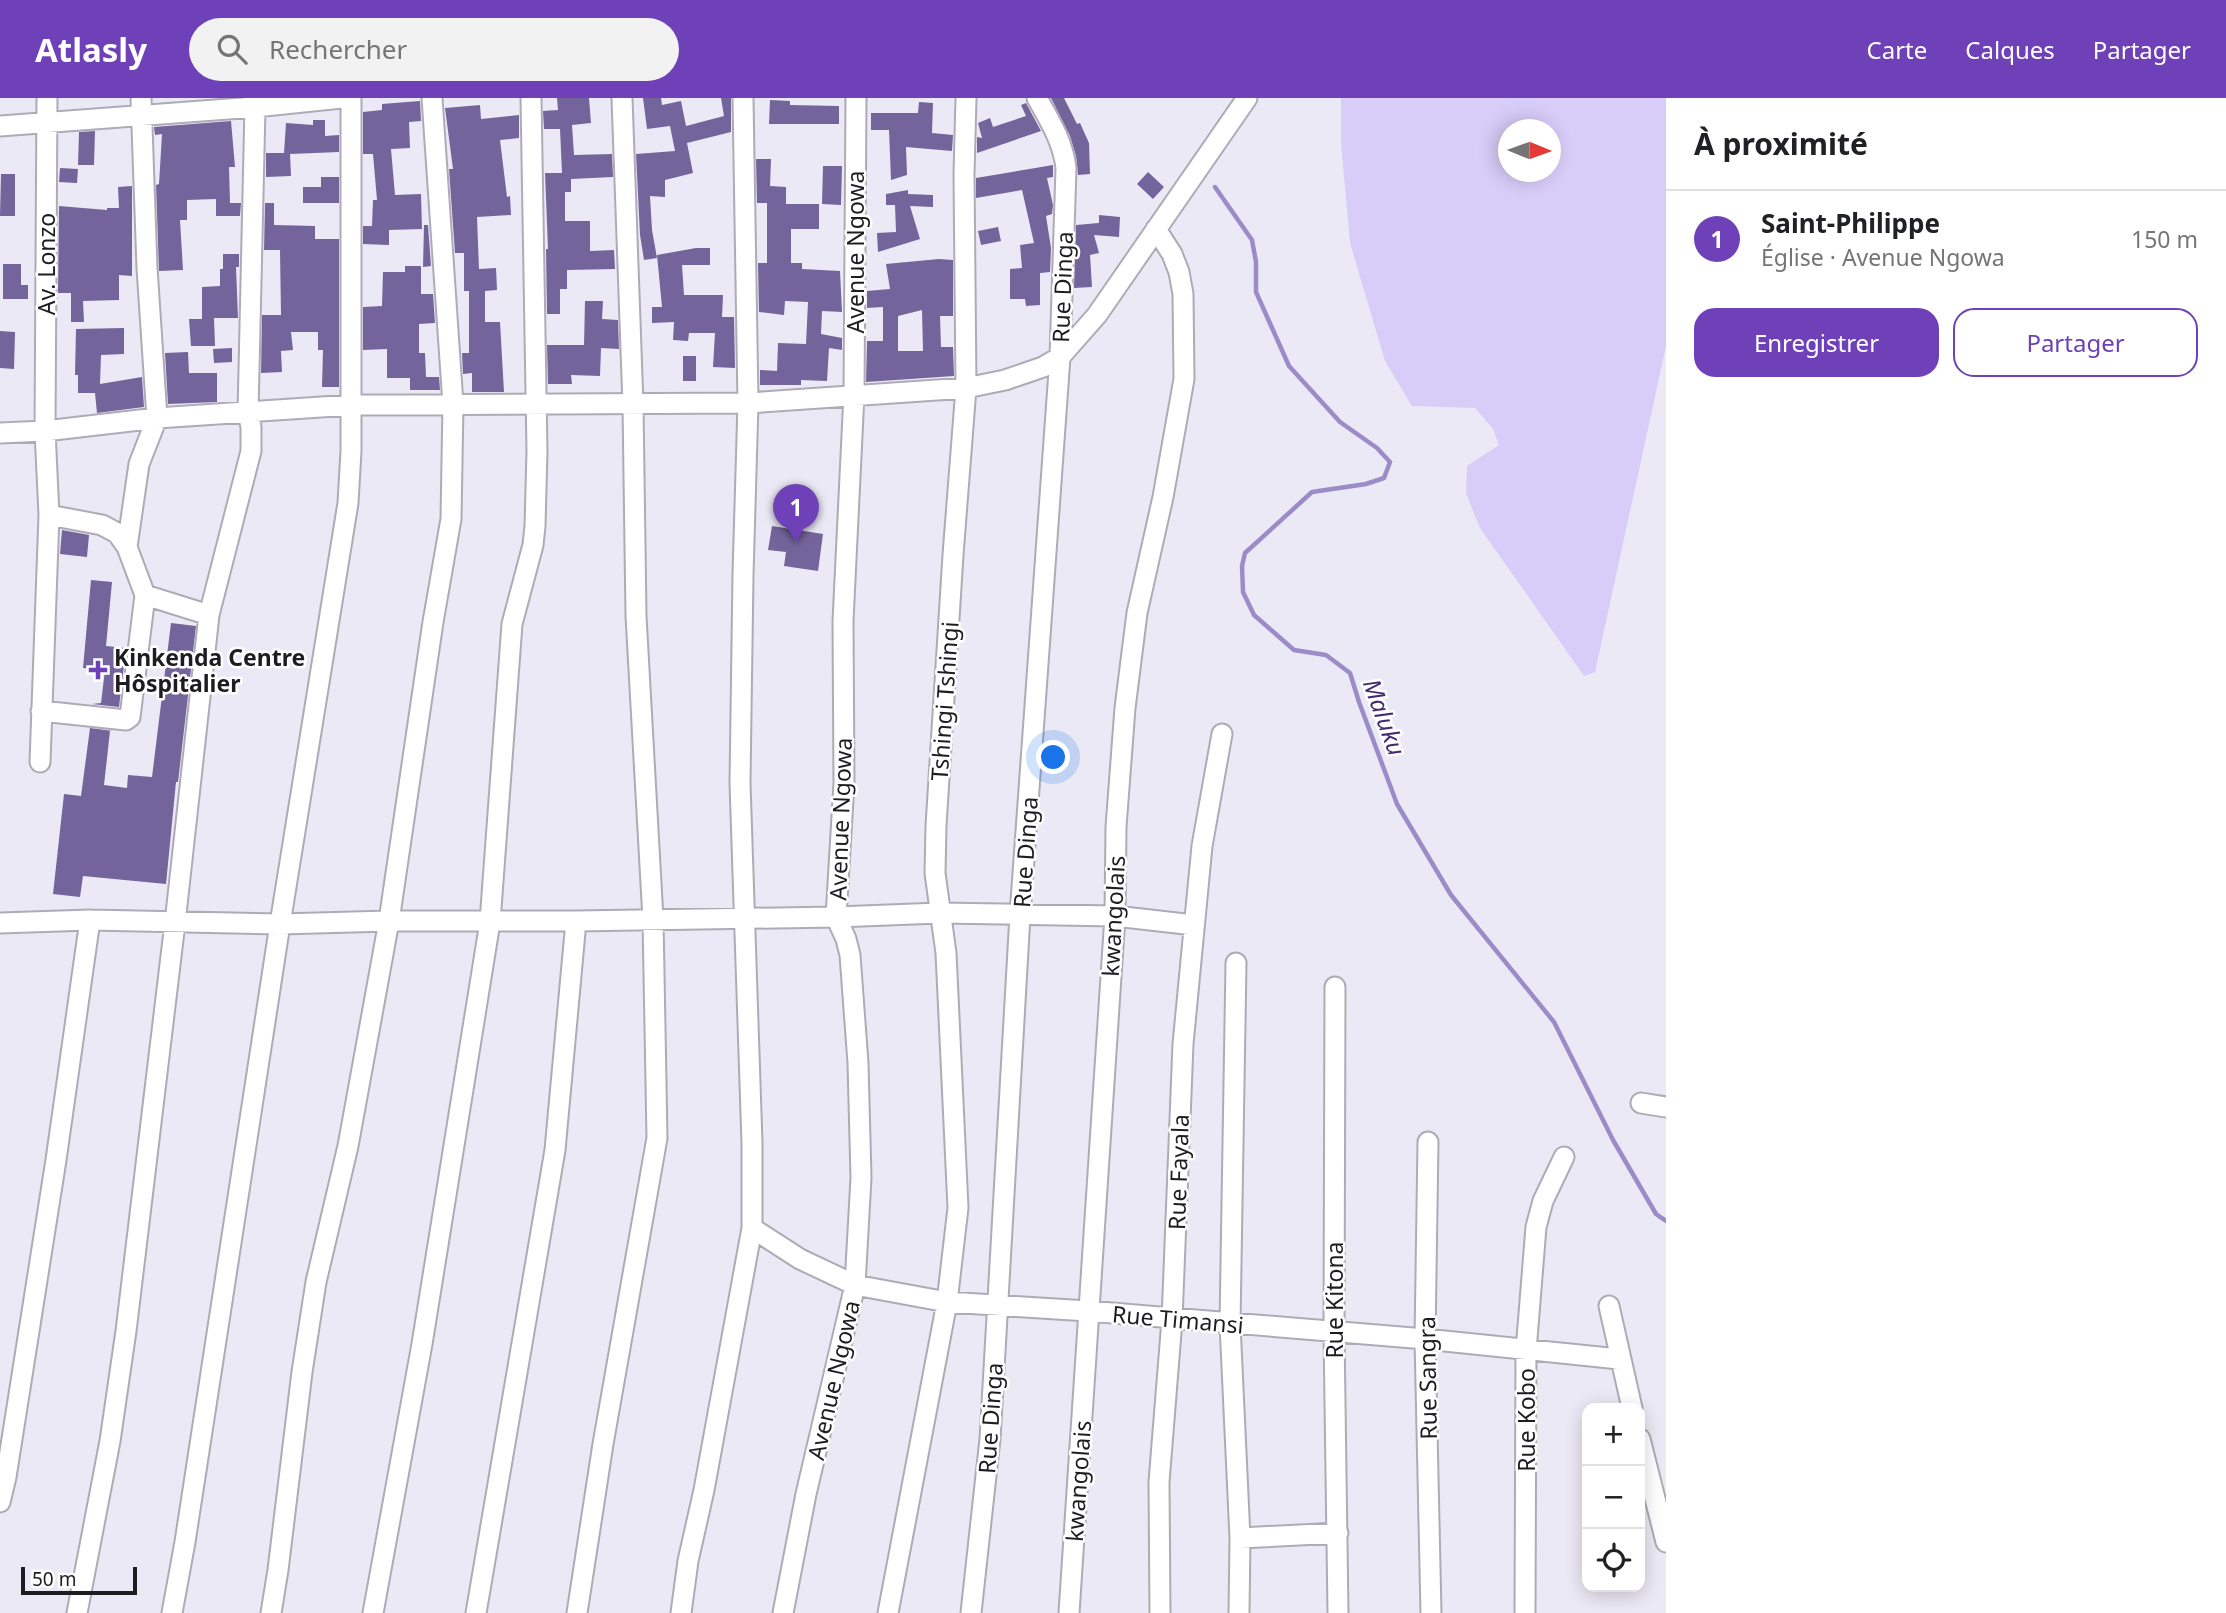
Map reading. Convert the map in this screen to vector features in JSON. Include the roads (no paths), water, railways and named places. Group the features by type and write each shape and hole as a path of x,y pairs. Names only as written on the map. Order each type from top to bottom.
{"street":[{"name":"Av. Lonzo","path":"40,762 49,514 45,431 47,98"},
{"path":"0,126 46,122 142,106 342,98"},
{"path":"172,1613 279,924 348,503 351,405 351,98"},
{"path":"271,1613 316,1282 348,1146 389,921 450,519 453,404 432,98"},
{"path":"373,1613 422,1344 490,922 512,624 533,545 535,526 531,98"},
{"path":"577,1613 657,1138 653,919 636,616 633,405 622,98"},
{"path":"681,1613 688,1562 704,1490 752,1228 746,918 740,783 748,403 743,98"},
{"name":"Avenue Ngowa","path":"783,1613 806,1494 855,1286 861,1178 858,1063 850,955 836,917 844,783 843,621 854,394 856,98"},
{"name":"Tshingi Tshingi","path":"888,1613 947,1302 958,1208 946,953 935,883 936,827 966,388 966,98"},
{"name":"Rue Dinga","path":"971,1613 990,1439 1020,915 1060,357 1065,155 1037,98"},
{"path":"0,433 45,431 157,418 351,405 748,403 966,388 1020,376 1060,357 1097,315 1247,98"},
{"path":"77,1613 110,1441 175,923 209,615 251,450 248,413 254,103"},
{"path":"127,547 139,464 157,418 147,268 142,106"},
{"name":"kwangolais","path":"1069,1613 1115,916 1116,827 1125,708 1137,613 1163,497 1184,379 1183,294 1179,272 1172,254 1156,229"},
{"path":"41,711 126,720 130,717 145,595 127,547 117,533 102,525 49,514"},
{"path":"145,595 209,615"},
{"name":"Rue Fayala","path":"1160,1613 1159,1482 1172,1320 1183,1044 1203,835 1222,734"},
{"path":"0,923 90,920 279,924 389,921 576,922 940,913 1115,916 1194,925"},
{"path":"0,1502 52,1186 90,920"},
{"path":"476,1613 555,1150 576,922"},
{"path":"1236,963 1230,1324 1240,1538 1239,1613"},
{"name":"Rue Kitona","path":"1335,987 1334,1332 1338,1613"},
{"path":"1642,1102 1666,1107"},
{"name":"Rue Sangra","path":"1428,1142 1425,1339 1431,1613"},
{"name":"Rue Kobo","path":"1525,1613 1526,1351 1536,1227 1543,1201 1564,1157"},
{"name":"Rue Timansi","path":"752,1228 800,1259 855,1286 947,1302 1425,1339 1619,1359"},
{"path":"1609,1306 1631,1403"},
{"path":"1645,1459 1666,1542"},
{"path":"1240,1538 1338,1533"}],"waterway":[{"name":"Maluku","path":"1215,187 1252,240 1256,262 1256,292 1289,366 1340,422 1377,448 1390,462 1384,478 1366,484 1312,492 1245,553 1242,566 1243,592 1254,615 1294,650 1326,655 1350,673 1397,804 1451,895 1554,1022 1613,1140 1656,1214 1666,1221"}],"place":[{"name":"Saint-Philippe","path":"796,542"},
{"name":"Kinkenda Centre Hôspitalier","path":"98,670"}]}
